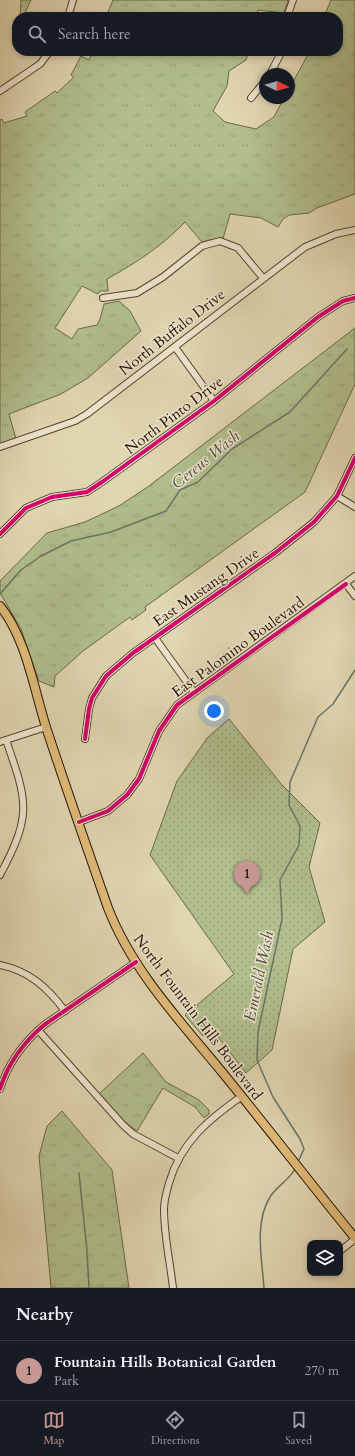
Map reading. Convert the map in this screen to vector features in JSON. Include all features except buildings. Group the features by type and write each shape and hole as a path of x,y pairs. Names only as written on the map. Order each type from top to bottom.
{"main road":[{"name":"North Fountain Hills Boulevard","path":"0,606 17,637 114,926 136,962 355,1239"}],"street":[{"path":"69,12 73,0"},
{"path":"289,12 293,0"},
{"path":"0,91 36,68 46,56"},
{"path":"273,68 279,56"},
{"path":"251,98 259,88"},
{"name":"North Buffalo Drive","path":"0,447 75,421 87,414 305,247 316,241 336,234 355,230"},
{"path":"104,298 137,293 163,277 202,246 220,241 238,248 263,278"},
{"name":"North Pinto Drive","path":"0,533 26,508 52,497 87,492 95,487 214,401 318,317 343,301 355,298"},
{"path":"176,347 214,401"},
{"name":"East Mustang Drive","path":"85,739 89,709 99,686 115,667 300,534 314,522 337,496 355,458"},
{"path":"337,496 355,507"},
{"name":"East Palomino Boulevard","path":"79,822 108,811 127,795 139,779 159,731 166,719 178,705 355,576"},
{"path":"346,584 355,596"},
{"path":"155,638 194,692"},
{"path":"0,875 17,842 24,816 23,792 3,741 46,726"},
{"path":"0,1089 14,1058 38,1030 136,962"},
{"path":"0,965 17,969 38,981 46,988 65,1011"},
{"path":"38,1030 122,1125 133,1134 178,1158"},
{"path":"173,1288 164,1208 171,1176 178,1158 197,1131 219,1112 242,1096"},
{"path":"343,1249 355,1239"}],"green space":[{"path":"21,0 31,0 25,12 20,12"},
{"path":"113,0 288,0 284,12 258,10 257,12 108,12"},
{"path":"331,0 355,0 355,194 317,208 309,213 289,215 283,219 278,227 261,218 230,214 223,239 202,242 185,222 148,254 107,279 108,291 100,291 98,294 82,286 55,328 72,339 78,329 97,325 104,304 119,301 130,311 141,331 88,378 61,394 9,414 16,439 0,444 0,120 2,119 4,123 27,116 25,112 55,91 57,93 74,77 71,75 81,56 89,60 91,56 247,56 246,60 229,71 227,86 213,111 225,122 256,129 274,117 281,104 295,104 295,78 307,56 343,56 343,12 326,12"},
{"path":"355,328 355,384 305,492 145,607 146,610 132,620 130,617 83,651 55,676 54,687 39,681 21,629 0,593 0,581 47,533 85,522 119,506 149,486"},
{"path":"229,719 282,785 320,823 309,867 325,922 293,949 272,1050 246,1073 211,1028 203,1036 185,1015 234,974 150,855 177,781 208,737"},
{"path":"143,1053 166,1082 199,1100 209,1110 209,1114 204,1118 195,1107 163,1088 137,1131 117,1116 98,1095"},
{"path":"62,1111 112,1170 129,1288 51,1288 39,1156 47,1126"}],"waterway":[{"name":"Cereus Wash","path":"0,594 21,570 41,556 71,541 111,532 166,511 180,490 198,482 232,449 290,412 347,349"},
{"name":"Emerald Wash","path":"298,1162 304,1149 300,1139 273,1097 257,1060 258,1032 282,919 280,880 299,845 300,826 289,805 290,782 318,717 333,704 355,670"},
{"name":"Emerald Wash","path":"264,1288 260,1241 262,1218 270,1197 295,1169"},
{"path":"79,1173 87,1251 89,1288"}],"cycle path":[{"path":"0,534 26,508 52,497 87,492 214,401 318,317 343,301 355,298"},
{"path":"85,739 92,698 106,676 133,653 275,553 314,522 337,496 355,458"},
{"path":"79,822 108,811 127,795 139,779 159,731 177,705 346,584"},
{"path":"0,1089 3,1079 12,1062 23,1046 44,1025 136,962"}],"place":[{"name":"Fountain Hills Botanical Garden","path":"247,894"}]}
